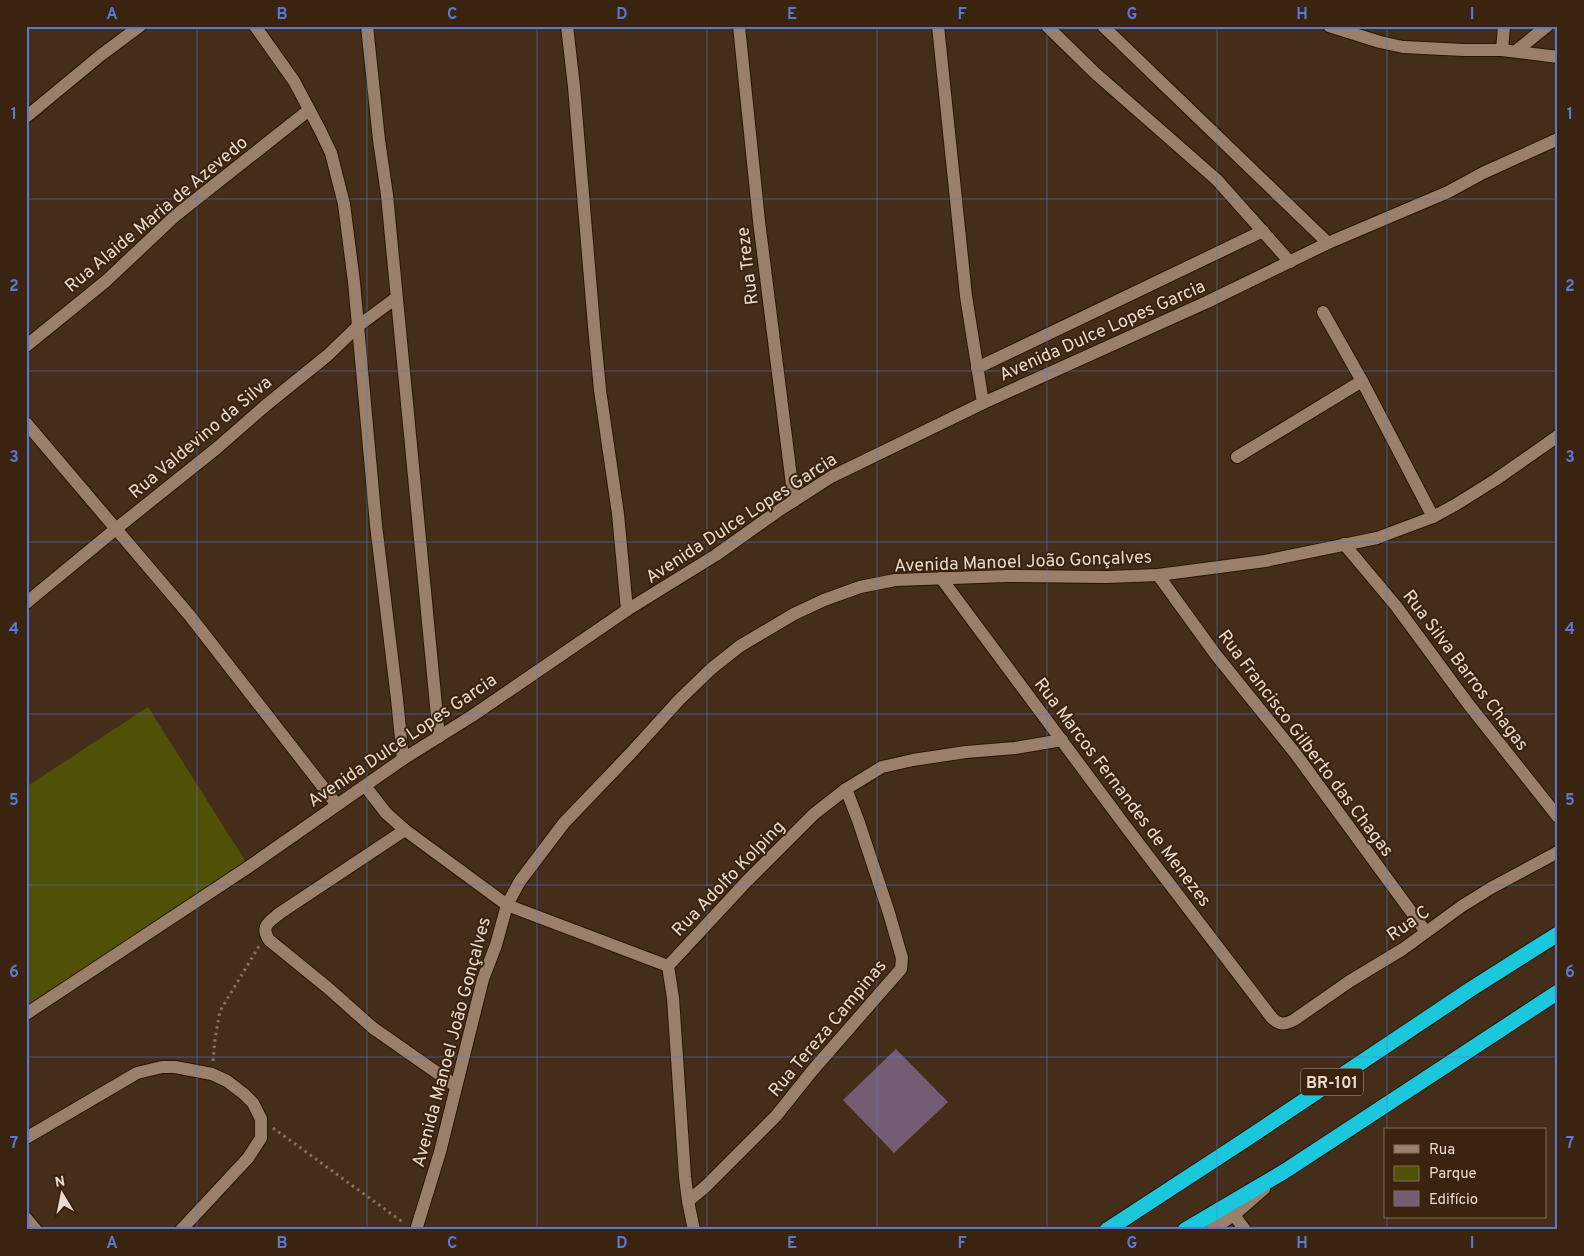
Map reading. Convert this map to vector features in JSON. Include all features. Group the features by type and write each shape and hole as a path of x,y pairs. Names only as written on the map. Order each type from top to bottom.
{"highway":[{"name":"BR-101","path":"1107,1230 1471,989 1558,934"},
{"name":"BR-101","path":"1185,1230 1285,1171 1558,992"}],"street":[{"path":"26,117 101,55 140,26"},
{"path":"255,26 294,81 331,152 338,174 344,204 358,326 376,524 403,759"},
{"path":"367,26 386,195 439,737"},
{"path":"567,26 596,345 618,514 627,610"},
{"name":"Rua Treze","path":"739,26 759,221 794,502"},
{"path":"938,26 965,286 983,403"},
{"path":"1046,26 1095,73 1217,180 1290,262"},
{"path":"1103,26 1328,243"},
{"path":"1329,26 1403,47 1502,50 1558,57"},
{"path":"1502,50 1504,26"},
{"path":"1516,51 1547,26"},
{"name":"Rua Alaide Maria de Azevedo","path":"26,346 106,281 175,216 309,110"},
{"name":"Avenida Dulce Lopes Garcia","path":"26,1014 209,893 403,759 439,737 627,610 716,555 831,477 983,403 1206,302 1328,243 1448,192 1483,173 1558,139"},
{"path":"977,368 1263,230"},
{"name":"Rua Valdevino da Silva","path":"26,603 217,448 328,354 358,326 396,298"},
{"path":"1323,312 1362,381 1432,516"},
{"path":"1238,457 1362,381"},
{"path":"26,423 117,528 248,689 337,805"},
{"name":"Avenida Manoel João Gonçalves","path":"411,1227 440,1152 483,979 496,945 507,905 520,880 564,823 679,700 711,669 740,646 794,614 824,600 860,587 896,580 1007,576 1108,577 1158,575 1265,561 1377,538 1432,516 1495,480 1558,436"},
{"name":"Rua Silva Barros Chagas","path":"1344,544 1396,606 1469,705 1558,817"},
{"name":"Rua Francisco Gilberto das Chagas","path":"1158,575 1216,655 1295,753 1426,932"},
{"name":"Rua Marcos Fernandes de Menezes","path":"941,578 1129,831 1272,1018 1281,1025"},
{"name":"Rua Adolfo Kolping","path":"668,966 747,881 814,814 846,788 882,767 895,762 966,752 1015,748 1062,740"},
{"path":"365,786 386,812 405,830 507,905 668,966 673,998 688,1201 694,1230"},
{"name":"Rua Tereza Campinas","path":"688,1201 705,1187 776,1116 812,1071 901,969 902,958 889,913 846,788"},
{"path":"405,830 280,914 266,925 264,930 269,940 373,1028 456,1086"},
{"name":"Rua C","path":"1281,1025 1300,1016 1350,981 1403,949 1491,888 1558,852"},
{"path":"26,1138 137,1073 169,1067 212,1074 226,1080 252,1103 261,1119 261,1138 248,1158 181,1230"},
{"path":"1211,1230 1234,1215 1285,1171"},
{"path":"1234,1215 1245,1230"},
{"path":"26,1218 36,1230"}],"path":[{"path":"212,1074 220,1011 265,934"},
{"path":"261,1119 411,1227"}],"green space":[{"path":"148,707 246,862 26,1006 26,787"}],"building":[{"path":"896,1049 948,1102 894,1153 843,1100"}]}
